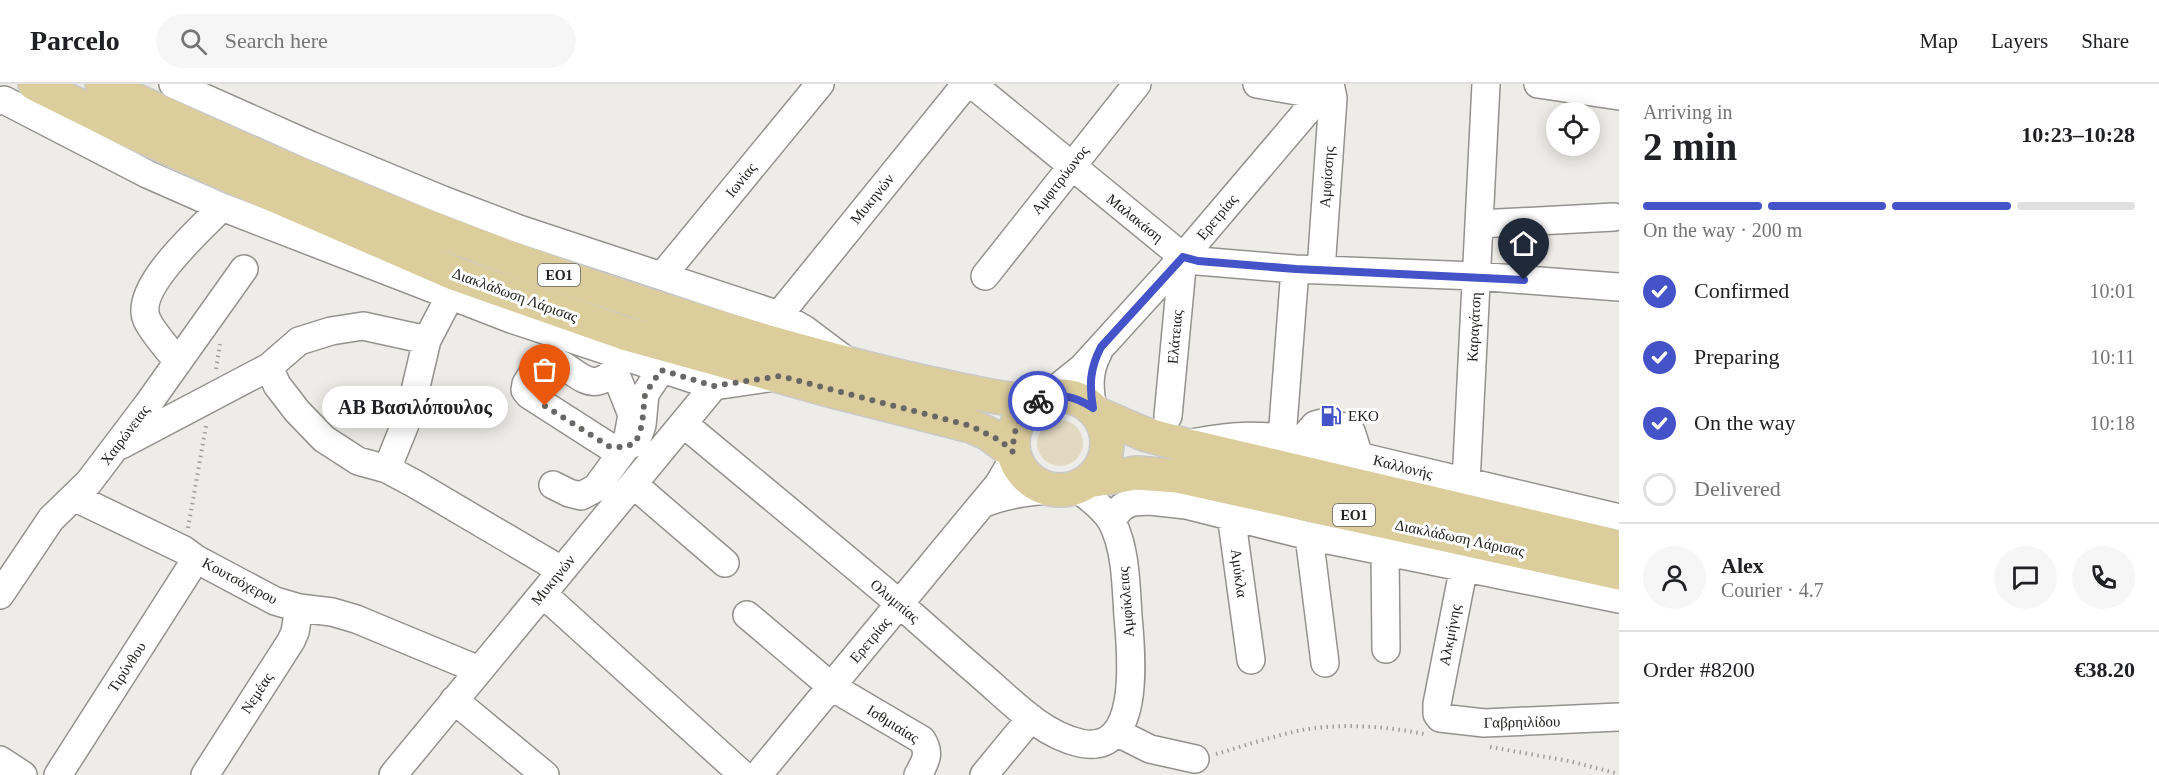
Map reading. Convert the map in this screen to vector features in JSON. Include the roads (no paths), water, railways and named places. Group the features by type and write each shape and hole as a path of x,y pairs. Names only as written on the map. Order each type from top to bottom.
{"main road":[{"name":"Διακλάδωση Λάρισας","path":"35,84 206,166 456,274 624,333 971,426 1001,441 1014,454"},
{"name":"ΕΟ1","path":"102,84 194,128 302,175 474,244 654,306 853,366 986,396 1041,399 1059,395 1071,396 1095,411"},
{"path":"1014,454 1013,437 1017,423 1025,411 1041,399"},
{"name":"Διακλάδωση Λάρισας","path":"1095,411 1144,434 1185,445 1502,520 1619,520"},
{"path":"1073,486 1098,471 1105,457 1108,442 1105,428 1095,411"},
{"name":"ΕΟ1","path":"1014,454 1020,469 1041,487 1073,486"},
{"name":"Διακλάδωση Λάρισας","path":"1073,486 1116,475 1144,473 1176,476 1229,501 1619,573"}],"street":[{"path":"173,84 370,171 519,229 779,315 804,329 853,366"},
{"name":"Ιωνίας","path":"662,276 820,84"},
{"name":"Μυκηνών","path":"779,315 966,84"},
{"name":"Μαλακάση","path":"972,84 1183,257 1198,261 1308,269 1476,276 1619,287"},
{"name":"Αμφιτρύωνος","path":"985,276 1137,84"},
{"path":"1257,84 1303,92 1330,84"},
{"name":"Ερετρίας","path":"1041,399 1082,368 1183,257 1330,84"},
{"name":"Αμφίσσης","path":"1291,440 1308,269 1333,98 1330,84"},
{"name":"Καραγάτση","path":"1466,483 1486,84"},
{"path":"1538,84 1619,96"},
{"path":"1,101 147,174 222,207 618,364 661,370 714,386 780,376"},
{"path":"178,362 147,320 145,311 148,294 155,280 174,256 222,207"},
{"path":"1479,224 1614,218"},
{"name":"Ελάτειας","path":"1168,416 1183,257"},
{"name":"Χαιρώνειας","path":"0,596 51,519 76,498 115,448 244,269"},
{"path":"387,469 410,412 427,340 450,296"},
{"path":"115,448 269,367 299,341 331,331 363,326 427,340"},
{"name":"Ερετρίας","path":"1095,411 1089,388 1095,358 1101,347"},
{"path":"618,364 598,381 590,381 548,358 541,360 526,384 525,390 529,396 610,447 626,447 636,442 642,425 645,394 661,370"},
{"path":"553,484 569,493 581,496 596,488 626,447 632,415 618,364"},
{"path":"269,367 277,385 324,440 358,461 387,469 561,570"},
{"name":"Μυκηνών","path":"393,775 714,386"},
{"name":"Ολυμπίας","path":"684,424 900,604 1031,718 1069,740 1079,743 1097,744 1116,732"},
{"name":"Καλλoνής","path":"1185,445 1224,436 1249,435 1291,440 1619,520"},
{"name":"Ερετρίας","path":"758,775 998,485 1014,454"},
{"path":"1466,483 1502,520"},
{"path":"633,484 725,563"},
{"path":"982,504 1018,493 1073,486"},
{"name":"Αμφίκλειας","path":"1073,486 1090,498 1111,520 1118,538 1123,564 1131,667 1127,708 1116,732"},
{"name":"Κουτσόχερου","path":"76,498 184,550 263,595 286,605 332,612 356,619 479,670"},
{"path":"1111,520 1127,503 1138,501 1186,505 1229,501 1262,525 1619,599"},
{"name":"Αμύκλα","path":"1229,501 1251,660"},
{"path":"1309,536 1325,663"},
{"path":"1385,551 1386,649"},
{"name":"Τιρύνθου","path":"58,775 196,558"},
{"name":"Αλκμήνης","path":"1437,704 1464,566"},
{"path":"1579,590 1619,584"},
{"path":"543,594 743,775"},
{"name":"Νεμέας","path":"205,775 291,641 299,608"},
{"name":"Ισθμιαίας","path":"747,615 832,687 922,740 927,747 928,757 918,775"},
{"path":"454,700 545,775"},
{"name":"Γαβρηιλίδου","path":"1437,704 1437,714 1440,718 1484,723 1619,717"},
{"path":"984,775 1031,718"},
{"path":"1116,732 1150,749 1196,759"}],"place":[{"name":"ΑΒ Βασιλόπουλος","path":"545,406"},
{"name":"EKO","path":"1331,416"}]}
